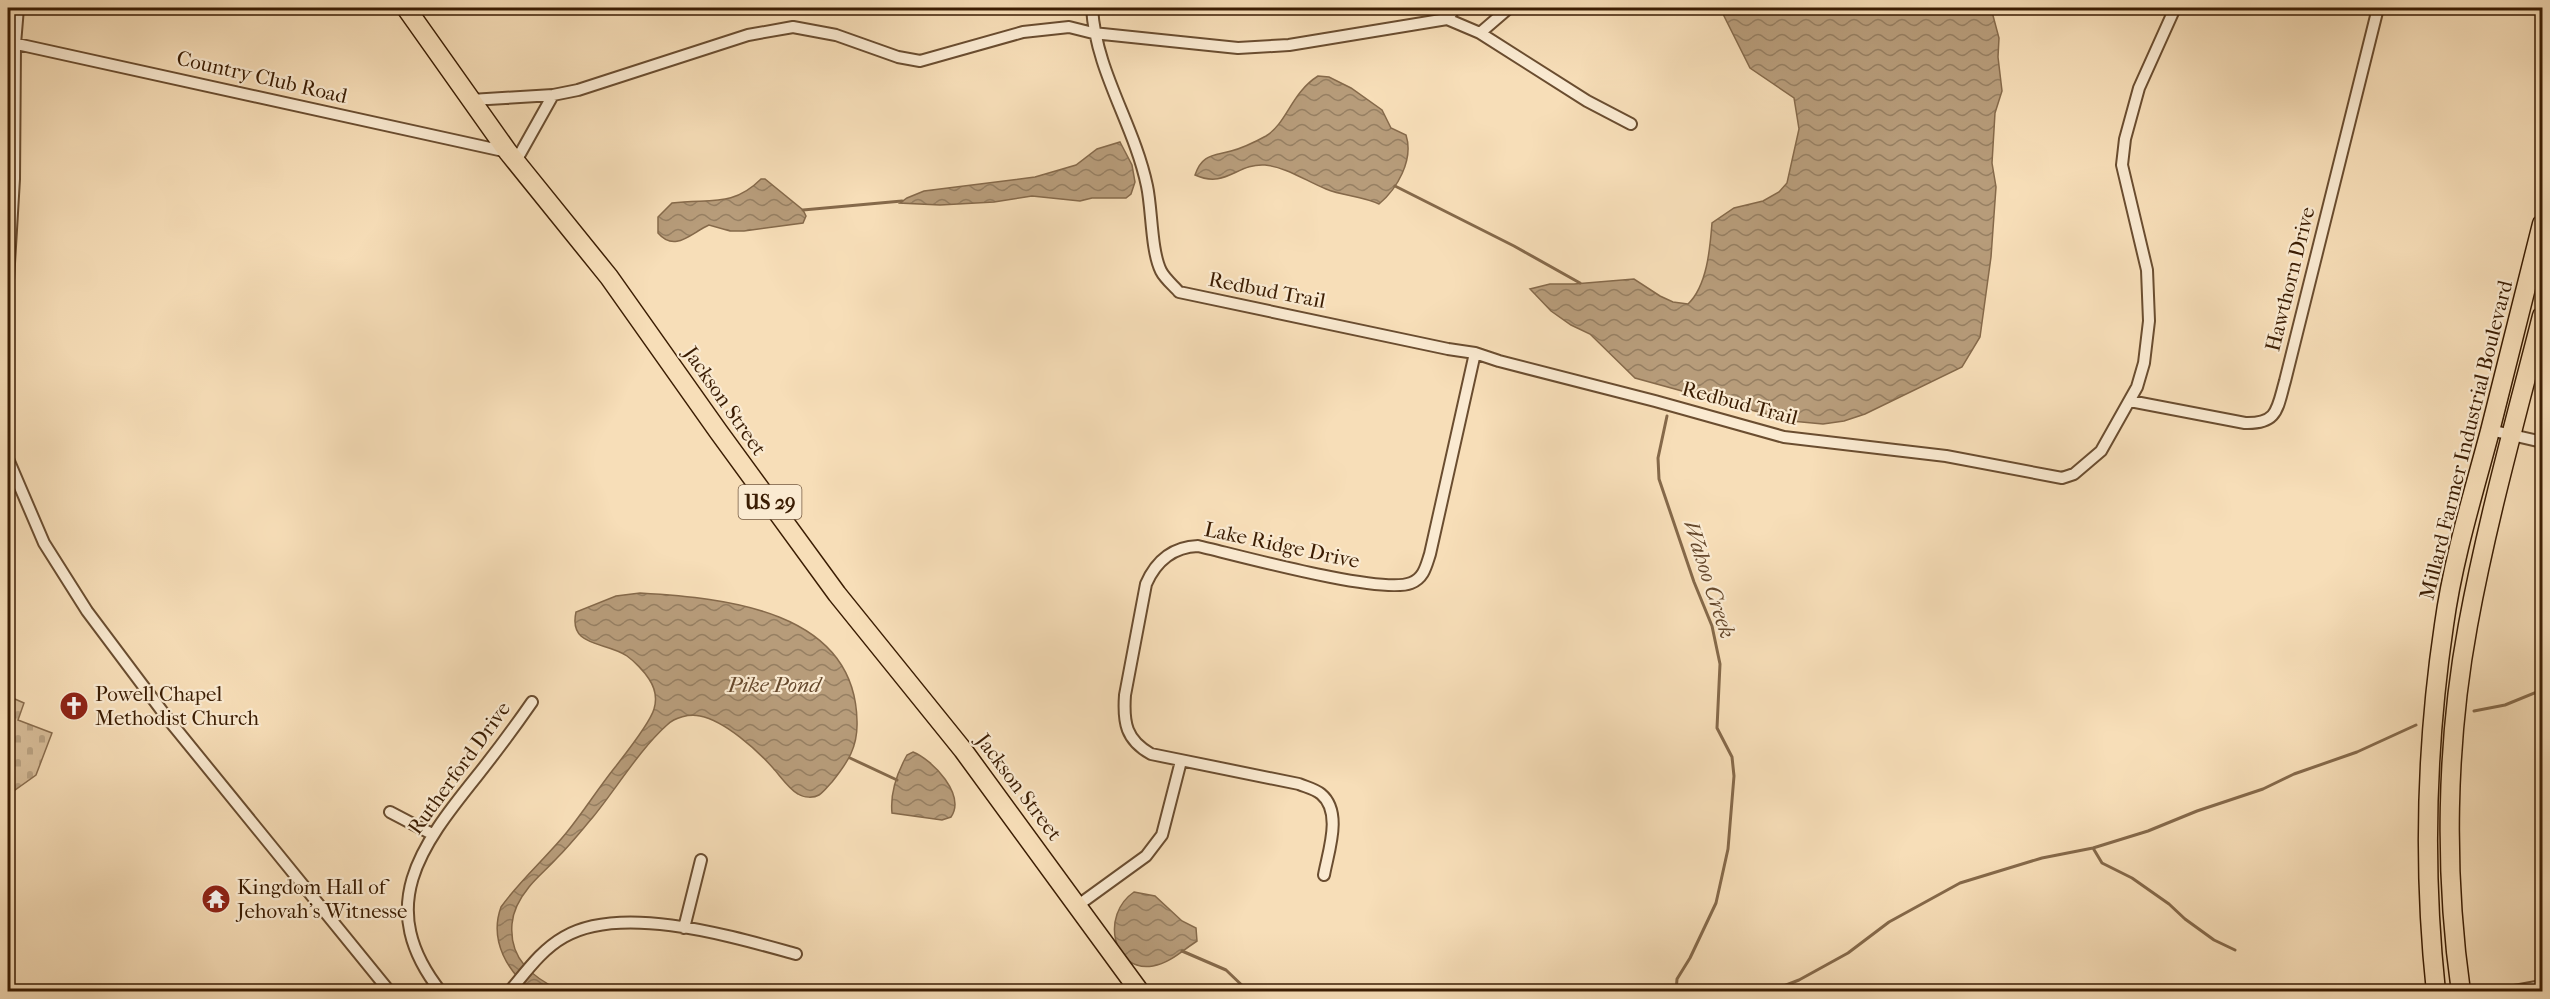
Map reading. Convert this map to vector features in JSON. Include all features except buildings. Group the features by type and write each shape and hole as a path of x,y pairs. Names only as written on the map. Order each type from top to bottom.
{"main road":[{"name":"Jackson Street","path":"406,8 512,156 609,278 837,594 963,750 1140,992"},
{"name":"Millard Farmer Industrial Boulevard","path":"2436,992 2428,837 2434,704 2444,624 2457,560 2542,224"},
{"name":"Millard Farmer Industrial Boulevard","path":"2461,992 2453,920 2452,780 2467,627 2542,316"}],"street":[{"path":"8,280 14,179 11,43 18,8"},
{"name":"Redbud Trail","path":"1092,8 1093,33 1098,52 1131,132 1147,186 1152,229 1161,271 1179,292 1475,353 1784,437 1946,456 2062,478 2081,470 2101,451 2137,387 2144,363 2149,321 2147,270 2122,165 2125,139 2139,88 2175,8"},
{"path":"1447,19 1455,8"},
{"path":"1480,33 1509,8"},
{"name":"Hawthorn Drive","path":"2130,401 2245,423 2260,423 2270,419 2277,409 2378,8"},
{"path":"471,100 553,95 578,90 773,29 793,27 813,29 920,61 940,57 972,44 1023,32 1069,27 1093,33 1238,48 1289,45 1447,19 1480,33 1587,101 1631,124"},
{"name":"Country Club Road","path":"11,43 286,101 512,156"},
{"path":"512,156 553,95"},
{"name":"Lake Ridge Drive","path":"1324,875 1332,831 1330,807 1321,794 1299,784 1151,754 1138,747 1131,738 1126,723 1125,695 1146,584 1151,571 1173,551 1185,546 1198,546 1375,585 1409,584 1420,578 1430,554 1475,353"},
{"path":"2490,430 2542,442"},
{"path":"8,459 44,543 87,611 168,718 390,992"},
{"name":"Rutherford Drive","path":"441,992 427,974 409,929 407,906 417,862 432,834 504,742 532,702"},
{"path":"1077,906 1146,856 1162,835 1181,761"},
{"path":"390,812 432,834"},
{"path":"684,928 701,860"},
{"path":"509,992 537,958 563,937 581,929 622,921 684,928 796,954"},
{"path":"2509,992 2542,986"}],"green space":[{"path":"8,696 24,703 18,720 52,733 36,775 8,795"}],"water":[{"path":"1720,8 1991,8 1999,38 1998,57 2002,91 1995,113 1992,163 1996,187 1991,257 1980,337 1962,367 1865,414 1844,421 1823,424 1791,421 1635,378 1590,334 1571,325 1551,311 1530,289 1550,284 1634,279 1660,296 1673,302 1688,304 1703,277 1709,255 1712,223 1734,208 1763,201 1779,192 1787,183 1799,129 1794,98 1750,68"},
{"path":"1318,76 1329,77 1351,88 1382,110 1391,128 1406,135 1408,154 1406,164 1398,182 1379,204 1318,186 1273,166 1255,165 1215,179 1195,175 1205,159 1244,147 1266,136 1279,124 1301,91"},
{"path":"1120,142 1132,165 1135,182 1131,194 1126,198 1092,198 1080,201 1032,196 994,202 940,205 900,203 924,191 1035,177 1076,165 1097,149"},
{"path":"761,179 765,179 803,210 806,216 803,223 744,231 730,231 709,225 677,241 664,239 658,233 658,217 672,203 730,198 750,188"},
{"name":"Pike Pond","path":"640,593 674,595 745,606 780,617 810,633 834,655 851,684 857,721 856,739 851,754 832,782 821,794 806,797 791,789 758,753 720,724 696,715 670,722 638,757 593,817 532,883 518,904 512,924 514,947 524,965 532,973 561,991 535,992 516,975 503,955 497,932 501,907 573,824 643,730 652,715 655,701 651,682 633,661 618,651 583,638 575,624 576,612 616,596"},
{"path":"913,752 938,770 951,789 954,808 951,817 942,820 892,813 892,798 897,776 907,755"},
{"path":"1134,892 1155,896 1182,921 1196,928 1197,941 1171,959 1153,966 1139,966 1128,961 1120,952 1115,927 1117,914 1123,902"}],"waterway":[{"path":"1395,186 1514,246 1580,283"},
{"path":"803,210 902,201"},
{"name":"Wahoo Creek","path":"1667,416 1658,458 1659,479 1694,582 1712,626 1720,664 1717,728 1732,757 1734,776 1728,849 1716,903 1690,958 1677,979 1676,992"},
{"path":"2474,711 2505,705 2542,690"},
{"path":"1756,992 1781,987 1799,980 1848,953 1889,922 1960,883 2042,858 2093,848 2148,831 2357,752 2416,725"},
{"path":"850,758 897,780"},
{"path":"2093,848 2102,863 2132,878 2214,940 2235,950"},
{"path":"1182,951 1226,970 1249,992"}],"place":[{"name":"Powell Chapel Methodist Church","path":"74,706"},
{"name":"Kingdom Hall of Jehovah’s Witnesse","path":"216,899"}]}
